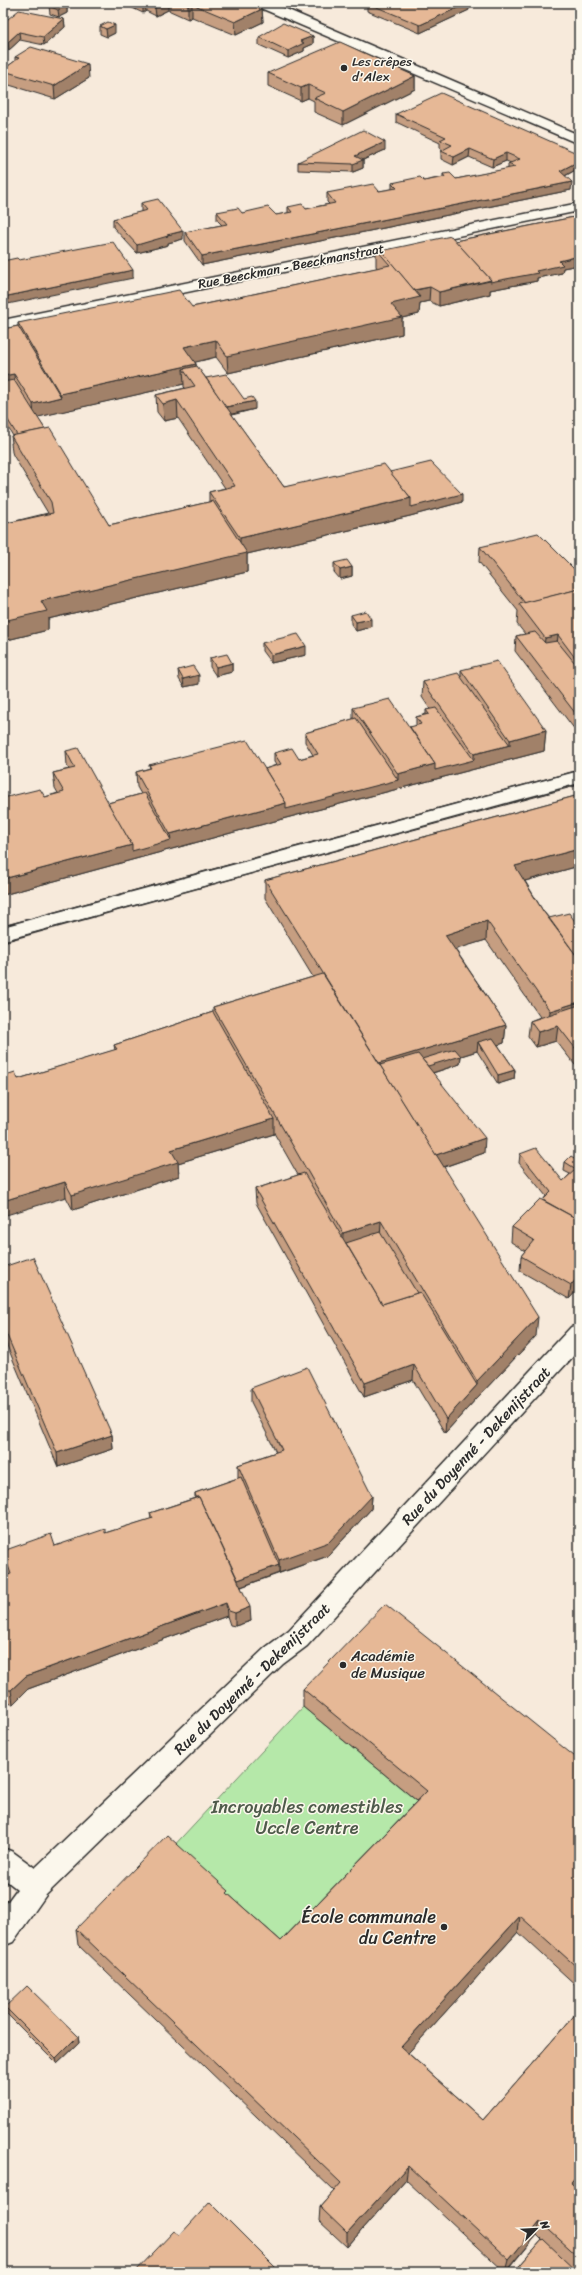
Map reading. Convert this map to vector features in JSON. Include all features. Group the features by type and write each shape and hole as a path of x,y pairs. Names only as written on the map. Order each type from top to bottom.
{"street":[{"path":"261,3 579,140"},
{"name":"Rue Beeckman - Beeckmanstraat","path":"3,325 579,207"},
{"path":"3,934 579,777"},
{"name":"Rue du Doyenné - Dekenijstraat","path":"3,1932 36,1886 274,1656 298,1638 579,1334"},
{"path":"3,1861 36,1886"}],"green space":[{"name":"Incroyables comestibles Uccle Centre","path":"303,1707 425,1808 281,1956 169,1851"}],"building":[{"path":"54,3 67,5 58,10 49,6"},
{"path":"138,3 165,3 155,8"},
{"path":"181,3 248,3 262,9 235,22 192,4 188,6"},
{"path":"367,3 468,3 420,25"},
{"path":"19,10 64,19 43,37 19,32 8,42 3,41 3,23"},
{"path":"108,22 115,25 106,29 100,26"},
{"path":"283,23 313,36 300,41 304,43 288,51 259,37"},
{"path":"340,42 415,76 343,112 314,98 326,93 308,85 301,88 268,73"},
{"path":"31,47 88,64 54,86 4,71 4,69 19,58 15,57"},
{"path":"441,93 579,154 579,161 560,171 572,182 202,256 185,232 227,224 217,212 238,208 242,213 268,207 276,215 292,212 288,207 302,204 306,209 335,203 327,193 373,184 379,191 397,188 392,183 420,177 424,181 445,177 443,174 450,173 456,179 515,167 508,164 520,159 506,153 493,159 470,149 454,157 441,151 452,145 440,140 446,137 396,114"},
{"path":"363,130 385,142 355,156 363,160 353,164 298,162"},
{"path":"158,199 183,231 137,245 113,219 147,210 141,203"},
{"path":"579,216 579,256 559,261 563,265 536,271 538,273 490,282 491,280 455,241"},
{"path":"451,236 491,280 439,292 430,287 414,290 381,251"},
{"path":"113,242 133,270 3,297 3,261 17,258 19,260"},
{"path":"379,248 420,297 391,304 402,317 227,356 216,340 184,347 196,364 60,394 18,323 179,290 192,307 390,265 376,249"},
{"path":"18,326 61,397 33,404 14,374 3,376 3,329"},
{"path":"197,366 284,487 384,464 411,498 240,538 209,492 235,486 177,400 163,404 156,395 195,386 183,369"},
{"path":"226,374 244,399 252,397 255,401 226,407 206,378"},
{"path":"14,380 45,429 17,435 3,412 3,382"},
{"path":"50,428 109,525 213,501 247,553 41,601 47,611 3,621 3,524 53,513 51,502 11,436"},
{"path":"431,462 462,494 411,507 411,498 390,472"},
{"path":"538,533 579,574 579,589 525,603 480,547"},
{"path":"347,560 352,567 340,570 334,563"},
{"path":"579,589 579,663 558,635 545,638 519,604"},
{"path":"366,611 371,619 356,622 351,615"},
{"path":"535,632 545,643 557,641 579,668 579,718 516,636"},
{"path":"298,634 306,646 271,655 262,643"},
{"path":"227,654 232,663 216,667 210,658"},
{"path":"497,661 546,730 510,740 461,670"},
{"path":"193,666 199,675 183,679 178,670"},
{"path":"458,673 510,745 474,754 423,682"},
{"path":"390,699 435,764 398,774 353,708"},
{"path":"436,708 474,760 435,770 435,764 410,727 421,724 416,717 429,714 426,710"},
{"path":"356,718 398,780 286,809 286,803 265,769 281,764 274,753 292,748 299,759 318,754 305,733"},
{"path":"247,740 286,803 170,834 136,772 151,768 149,765"},
{"path":"78,748 132,845 3,879 3,798 40,789 45,797 64,792 53,773 75,768 66,751"},
{"path":"145,793 171,840 132,851 132,845 108,803"},
{"path":"579,795 579,849 515,866 543,911 579,959 579,1002 550,1011 487,921 445,935 506,1025 379,1063 265,880"},
{"path":"569,913 579,927 579,959 549,918"},
{"path":"323,974 538,1317 477,1381 381,1221 343,1233 213,1007"},
{"path":"579,1005 579,1053 558,1026 538,1032 530,1021"},
{"path":"213,1012 274,1119 171,1150 178,1162 72,1195 65,1182 3,1201 3,1076 15,1072 18,1079 117,1049 114,1045"},
{"path":"493,1038 515,1070 498,1075 478,1042"},
{"path":"455,1049 461,1056 428,1066 422,1059"},
{"path":"418,1054 485,1138 436,1155 380,1065"},
{"path":"536,1148 563,1181 576,1169 565,1162 571,1156 579,1161 579,1220 543,1200 551,1192 520,1154"},
{"path":"304,1173 382,1304 420,1292 477,1385 446,1419 414,1365 365,1383 255,1189"},
{"path":"540,1199 579,1220 579,1276 571,1285 521,1256 534,1240 512,1227"},
{"path":"380,1232 417,1293 382,1304 346,1243"},
{"path":"33,1257 112,1435 57,1453 3,1326 3,1267"},
{"path":"307,1367 372,1496 329,1542 279,1560 238,1465 282,1450 251,1388"},
{"path":"241,1477 279,1565 238,1580 199,1497 196,1497 195,1493"},
{"path":"199,1497 250,1607 235,1613 229,1611 226,1603 26,1676 11,1690 3,1690 3,1577 11,1574 3,1551 51,1534 55,1546 105,1529 105,1533 153,1518 150,1513"},
{"name":"École communale du Centre","path":"385,1604 579,1760 579,1969 520,1916 401,2047 483,2120 579,2010 579,2174 571,2183 579,2190 579,2257 540,2222 509,2260 408,2166 347,2233 320,2207 341,2183 76,1929 167,1835 229,1891 227,1893 281,1941 427,1791 303,1689"},
{"path":"27,1986 78,2036 56,2058 5,2007"},
{"path":"210,2202 280,2272 135,2272 174,2231 180,2235"},
{"path":"543,2239 578,2272 514,2272"}],"tram line":[{"path":"3,926 579,770"},
{"path":"3,941 579,785"}],"place":[{"name":"Les crêpes d'Alex","path":"344,68"},
{"name":"Académie de Musique","path":"343,1665"},
{"name":"École communale du Centre","path":"444,1927"}]}
